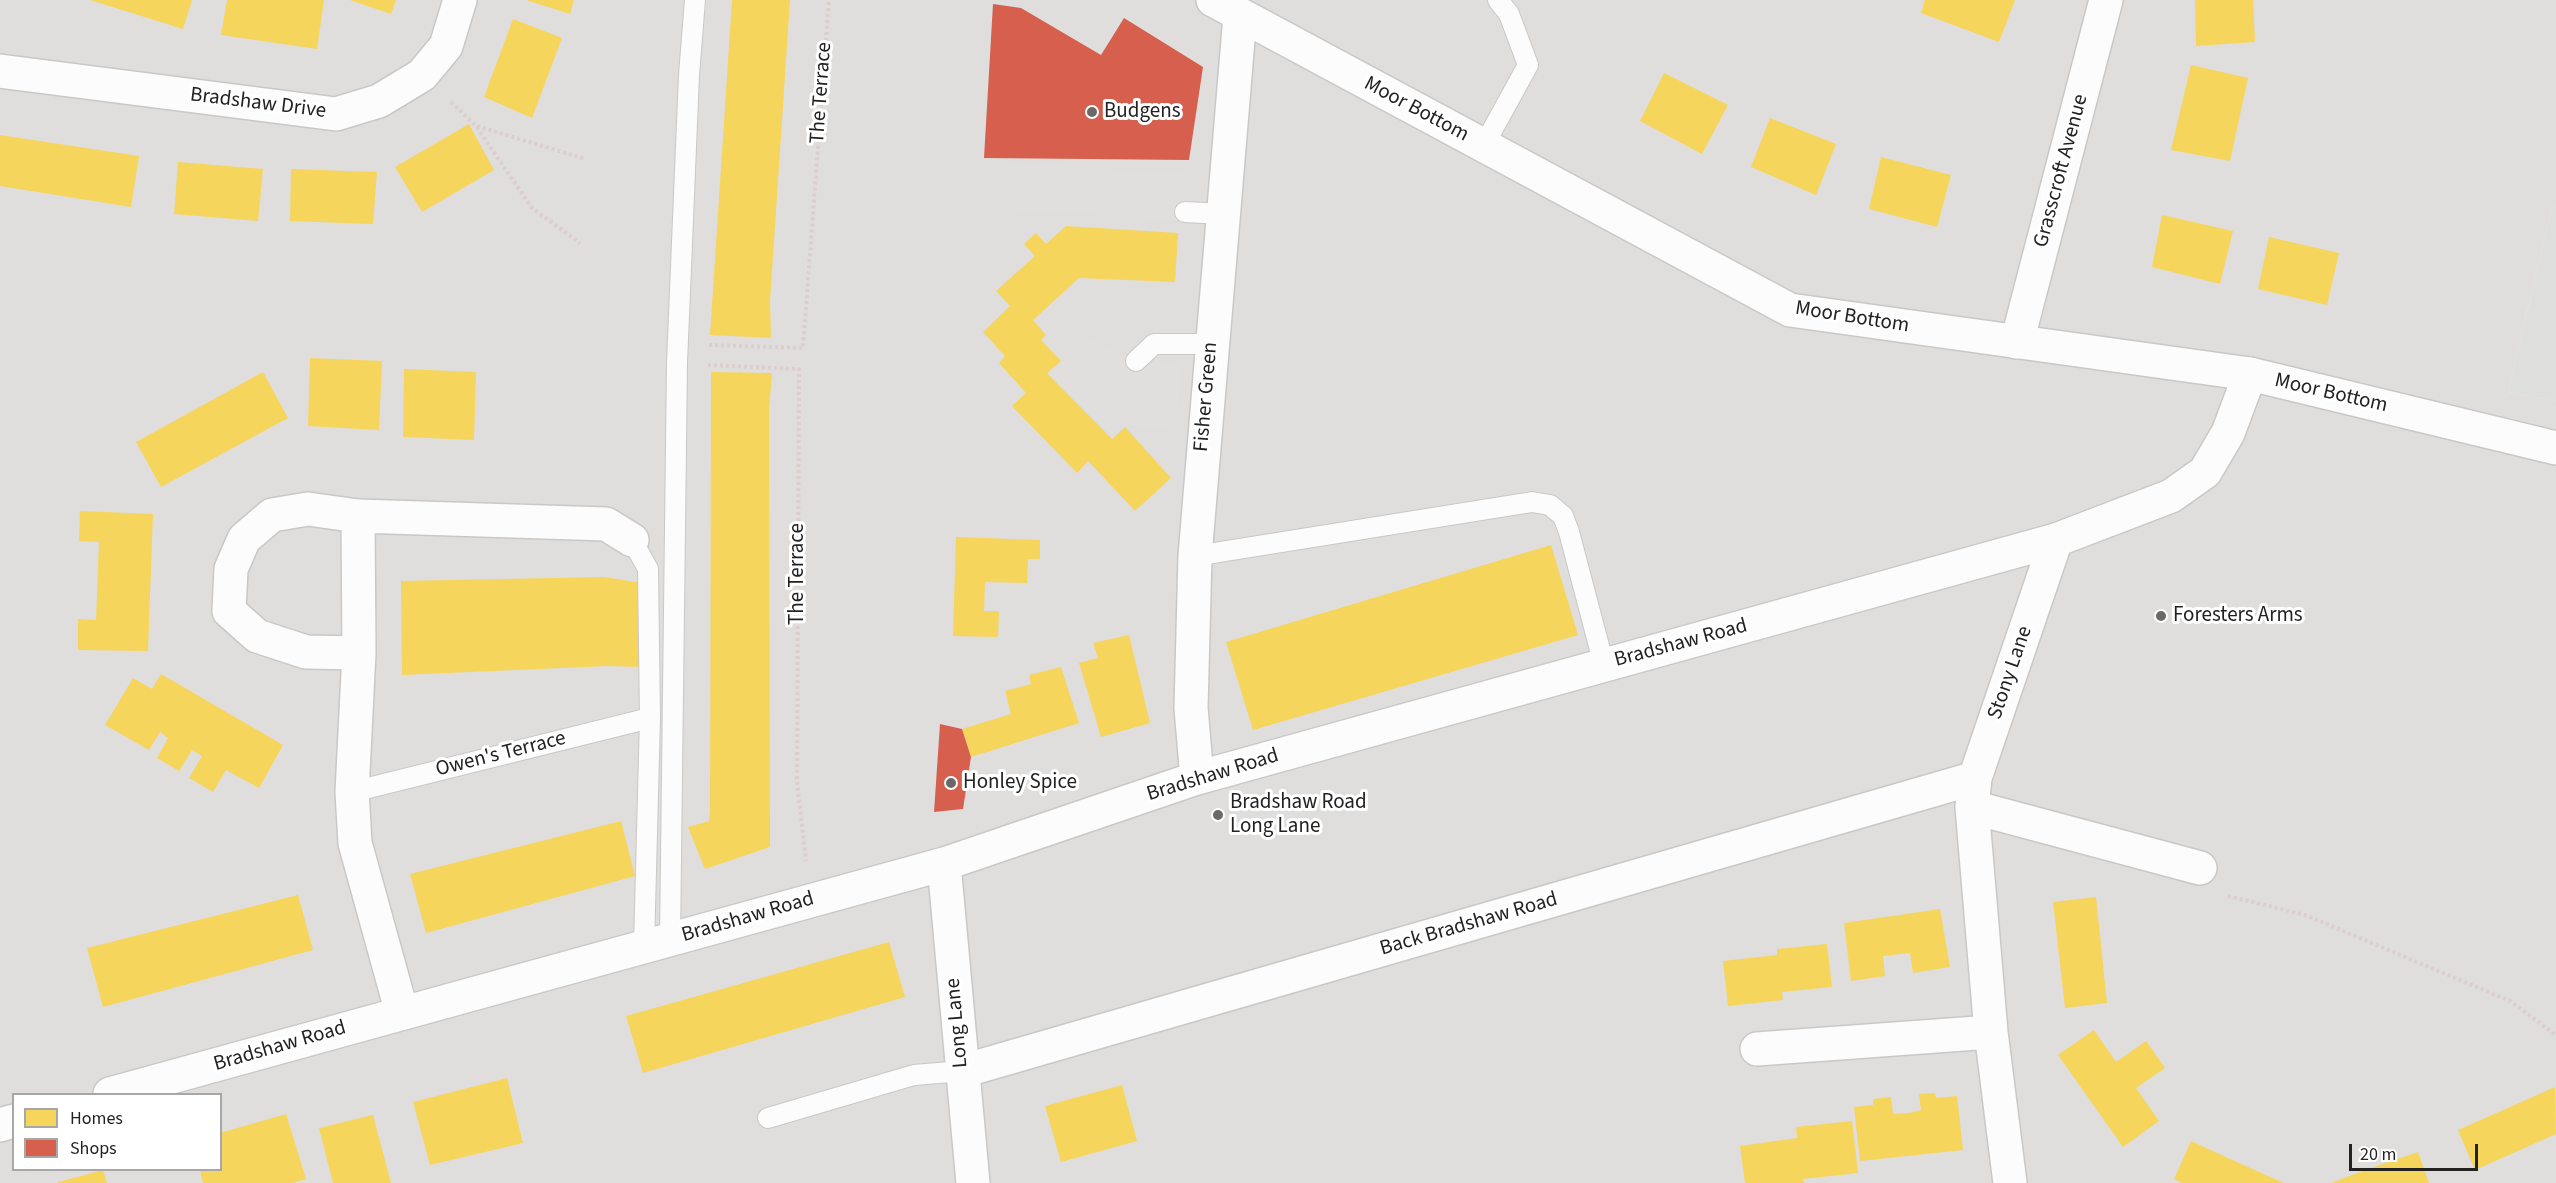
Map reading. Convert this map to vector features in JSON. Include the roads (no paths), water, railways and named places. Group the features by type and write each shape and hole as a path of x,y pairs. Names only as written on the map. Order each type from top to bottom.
{"street":[{"name":"Bradshaw Drive","path":"0,71 336,114 379,101 422,75 446,46 460,0"},
{"name":"Grasscroft Avenue","path":"2017,342 2106,0"},
{"name":"Moor Bottom","path":"1227,8 1790,310 2250,374 2556,448"},
{"name":"Fisher Green","path":"1197,778 1191,708 1195,556 1223,214 1227,8"},
{"name":"Bradshaw Road","path":"117,1093 944,864 1197,778 2056,540 2171,496 2205,472 2228,433 2250,374"},
{"path":"359,652 306,652 257,636 229,611 231,569 244,539 272,515 309,509 358,516 606,524 632,540"},
{"path":"358,516 359,652 352,792 356,843 402,1013"},
{"name":"Stony Lane","path":"2010,1183 1991,1032 1973,793 2056,540"},
{"path":"1973,793 2200,868"},
{"name":"Back Bradshaw Road","path":"963,1071 1973,793"},
{"name":"Long Lane","path":"944,864 972,1183"},
{"path":"1757,1049 1991,1032"}],"lane":[{"path":"657,943 677,363 689,75 695,0"},
{"path":"1483,147 1528,65 1509,14 1498,0"},
{"path":"1185,212 1223,214"},
{"path":"1136,361 1154,344 1212,345"},
{"path":"1195,556 1532,502 1550,505 1563,516 1569,532 1604,665"},
{"path":"632,540 648,569 657,943"},
{"name":"Owen's Terrace","path":"352,792 650,718"},
{"path":"768,1118 914,1075 963,1071"}],"place":[{"name":"Budgens","path":"1092,112"},
{"name":"Foresters Arms","path":"2161,616"},
{"name":"Honley Spice","path":"951,783"},
{"name":"Bradshaw Road Long Lane","path":"1218,815"}]}
